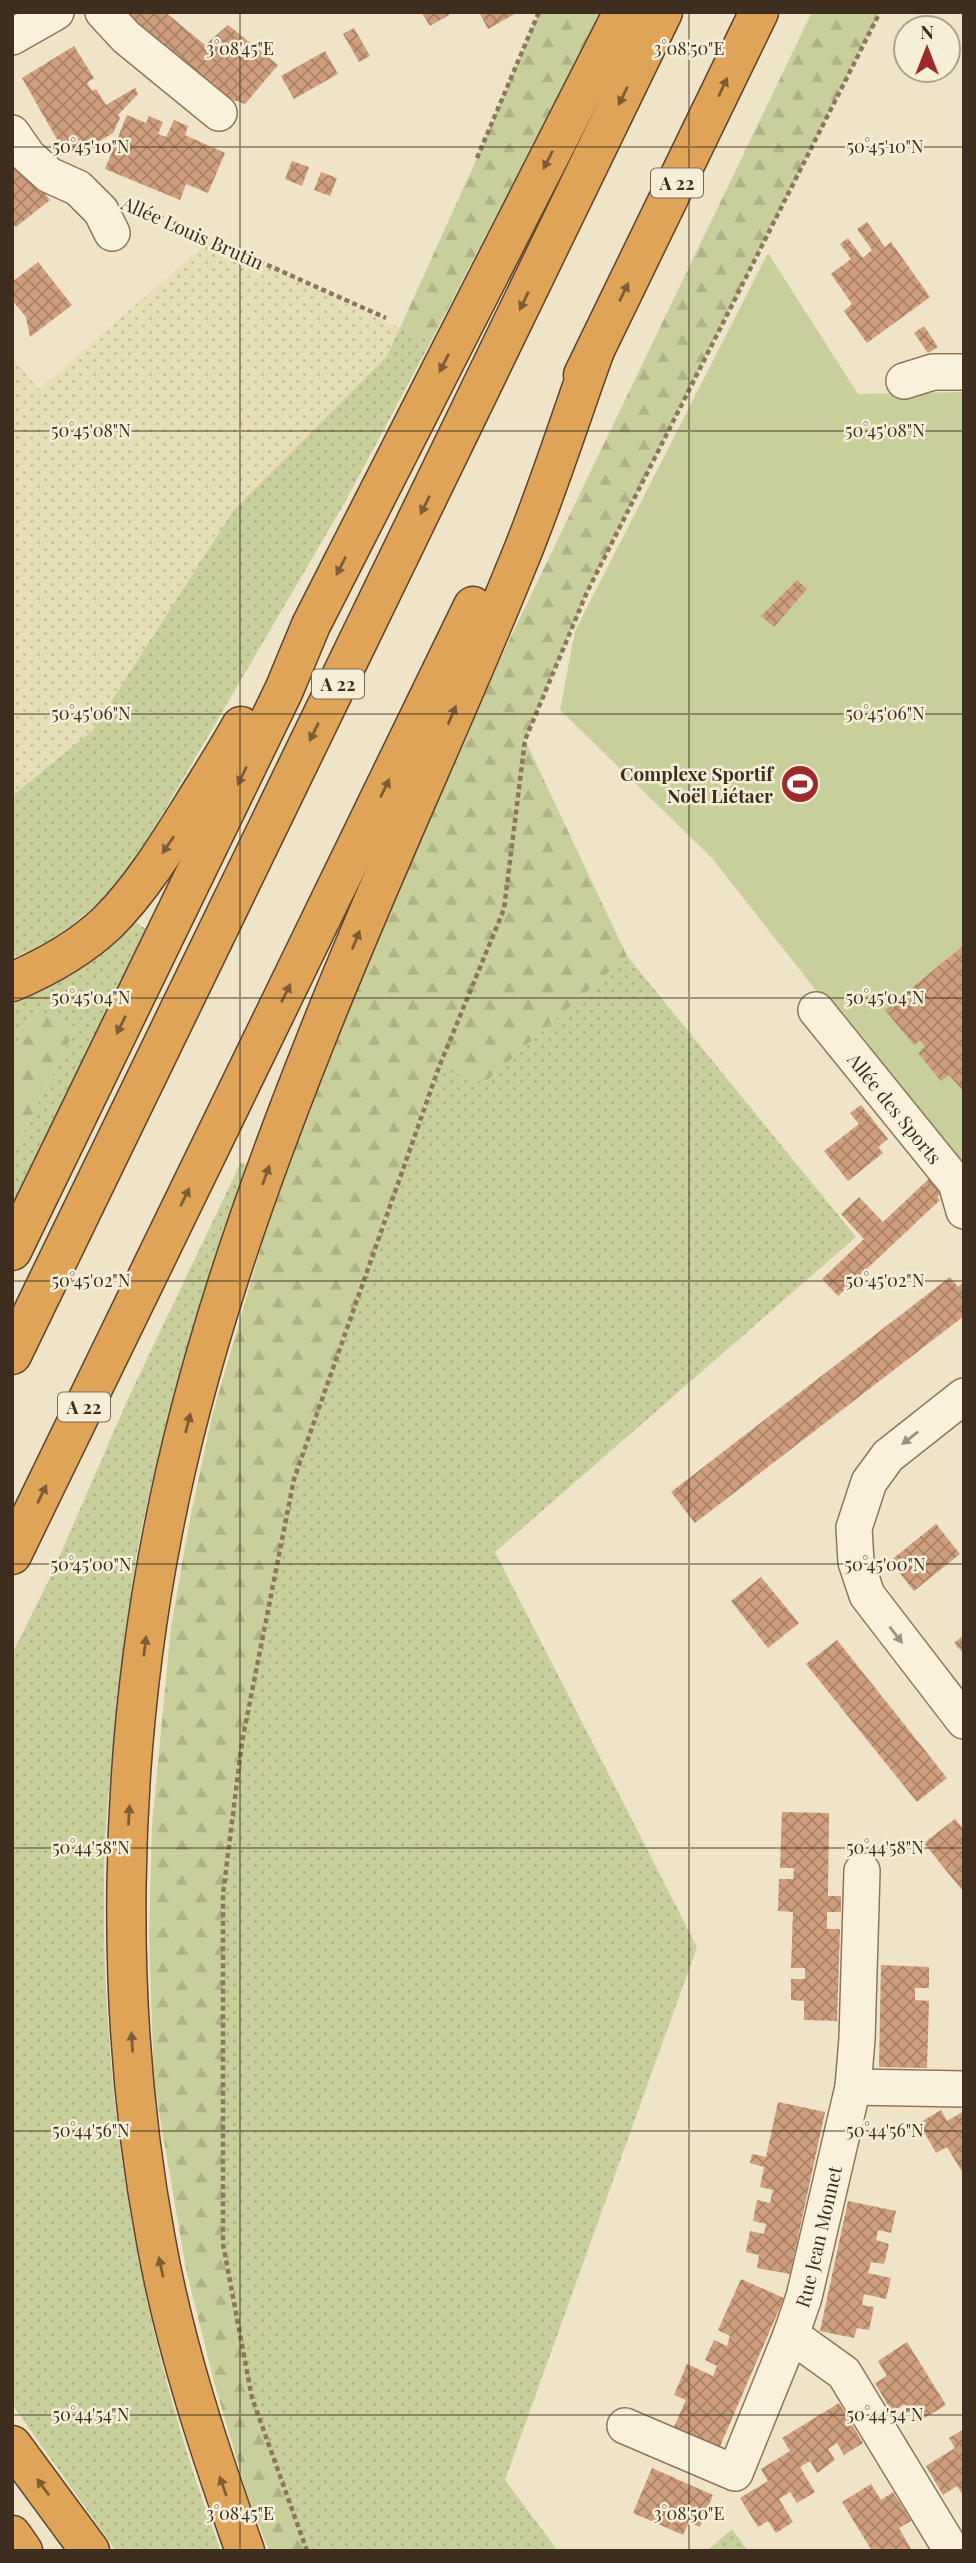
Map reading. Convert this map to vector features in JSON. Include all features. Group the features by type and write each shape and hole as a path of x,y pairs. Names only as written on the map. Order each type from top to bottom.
{"highway":[{"path":"12,1251 284,690 311,625 623,12"},
{"name":"A 22","path":"12,1355 663,12"},
{"name":"A 22","path":"12,1555 759,12"},
{"path":"245,2551 209,2448 179,2344 154,2235 140,2137 130,1999 128,1834 136,1727 149,1614 181,1448 214,1329 243,1239 311,1052 371,902 522,553 594,353"},
{"path":"12,982 75,949 107,923 135,891 168,846 235,737 284,648 311,625"},
{"path":"12,2445 83,2544"},
{"path":"12,2535 23,2551"}],"street":[{"path":"12,37 56,12"},
{"path":"103,12 126,37 219,113"},
{"path":"12,133 27,156 49,175 78,188 101,211 112,233"},
{"path":"904,381 933,372 964,373"},
{"name":"Allée des Sports","path":"816,1010 956,1183 964,1211"},
{"path":"964,1396 901,1445 877,1469 863,1496 854,1528 856,1562 867,1595 964,1721"},
{"name":"Rue Jean Monnet","path":"625,2426 735,2473 804,2297 853,2087 858,2039 862,1871"},
{"path":"853,2087 964,2089"},
{"path":"791,2335 844,2373 953,2535"}],"path":[{"path":"477,158 538,12"},
{"path":"307,2551 252,2398 223,2244 223,1894 242,1742 294,1479 439,1068 504,909 525,740 587,592 880,12"},
{"name":"Allée Louis Brutin","path":"131,204 386,318"}],"shaded area":[{"path":"209,241 400,328 387,356 233,511 93,730 12,796 12,358 39,389"}],"green space":[{"path":"539,12 601,12 431,341 400,328"},
{"path":"812,12 880,12 587,592 525,740 627,956 484,1083 438,1068 294,1479 242,1742 223,1894 223,2244 252,2398 307,2551 269,2551 248,2497 214,2382 186,2269 154,2083 149,1935 152,1825 171,1627 212,1416 264,1237 326,1062 439,786"},
{"name":"Complexe Sportif Noël Liétaer","path":"768,253 858,394 964,392 964,1179 712,858 560,710 575,631"},
{"path":"400,328 431,341 344,504 126,876 59,934 12,958 12,796 93,730 233,511 387,356"},
{"path":"133,920 146,929 12,1206 12,1155 76,1028 38,1010 12,1050 12,998"},
{"path":"627,956 856,1237 495,1552 697,1947 505,2480 558,2551 307,2551 252,2398 223,2244 223,1894 242,1742 294,1479 439,1067 484,1083"},
{"path":"38,1010 76,1028 12,1155 12,1050"},
{"path":"241,1162 248,1165 177,1390 138,1545 112,1754 104,1888 110,2056 132,2225 169,2391 193,2472 221,2551 116,2551 12,2404 12,1654 50,1578 127,1401"},
{"path":"732,2529 748,2551 707,2551"}],"building":[{"path":"124,12 165,12 205,45 228,25 278,65 245,104 222,96"},
{"path":"421,12 448,12 449,15 430,26"},
{"path":"479,12 518,12 488,29"},
{"path":"354,28 370,56 359,62 343,34"},
{"path":"74,46 94,78 87,83 92,91 96,89 106,105 135,88 138,94 118,115 120,118 113,133 98,142 95,137 66,155 22,78"},
{"path":"325,51 338,74 294,99 281,76"},
{"path":"127,115 146,123 149,116 163,122 158,134 166,137 174,120 188,126 185,135 225,153 208,193 186,184 180,200 105,169"},
{"path":"15,155 50,200 16,227 12,223 12,157"},
{"path":"292,161 309,167 302,186 285,179"},
{"path":"321,172 337,178 330,196 314,190"},
{"path":"867,222 885,247 891,242 930,297 867,343 844,311 852,304 831,274 851,259 840,244 848,238 863,258 872,250 857,229"},
{"path":"38,262 72,305 30,337 26,317 12,300 12,282"},
{"path":"924,326 938,347 928,353 914,333"},
{"path":"797,580 807,589 774,627 761,616"},
{"path":"964,945 964,1092 949,1075 941,1081 918,1053 925,1047 920,1040 914,1045 885,1010"},
{"path":"861,1105 888,1139 878,1147 883,1153 848,1181 824,1151 859,1124 850,1113"},
{"path":"935,1173 948,1186 937,1197 940,1200 838,1296 822,1279 864,1239 841,1214 859,1197 883,1222"},
{"path":"950,1277 958,1287 964,1282 964,1316 695,1523 671,1492"},
{"path":"936,1524 960,1554 914,1591 890,1561"},
{"path":"761,1577 799,1623 768,1648 731,1601"},
{"path":"964,1635 964,1654 954,1643"},
{"path":"837,1640 947,1778 917,1802 806,1664"},
{"path":"782,1812 829,1813 828,1896 841,1896 841,1912 827,1912 827,1929 840,1929 837,2021 804,2020 804,2001 791,2000 791,1979 805,1979 805,1968 791,1968 793,1912 778,1911 779,1879 793,1879 794,1868 780,1868"},
{"path":"955,1819 964,1830 964,1888 961,1889 924,1843"},
{"path":"881,1965 929,1967 929,1988 915,1988 915,2000 929,2001 927,2068 879,2067"},
{"path":"778,2102 825,2112 790,2274 757,2268 759,2255 746,2252 750,2231 764,2234 766,2224 753,2221 757,2200 770,2203 773,2190 760,2187 764,2167 750,2163 752,2154 766,2157"},
{"path":"941,2110 947,2121 964,2111 964,2175 947,2147 936,2153 919,2123"},
{"path":"848,2201 896,2211 891,2233 878,2230 876,2240 889,2244 884,2264 871,2262 868,2273 891,2278 886,2299 864,2294 862,2305 874,2307 869,2330 857,2328 854,2338 820,2331"},
{"path":"741,2279 784,2298 718,2451 672,2431 686,2400 674,2395 687,2364 713,2376 717,2366 705,2360 714,2340 727,2346 730,2336 718,2330"},
{"path":"907,2342 946,2405 916,2423 905,2404 892,2412 875,2383 887,2376 878,2361"},
{"path":"839,2403 863,2443 844,2455 837,2443 828,2449 835,2460 817,2473 810,2461 800,2467 815,2492 797,2503 790,2492 779,2499 793,2522 776,2533 768,2521 758,2527 740,2498 768,2481 761,2469 790,2451 782,2438"},
{"path":"964,2429 964,2497 957,2486 943,2495 926,2466 955,2448 949,2438"},
{"path":"652,2468 713,2495 700,2527 689,2522 683,2535 633,2513"},
{"path":"871,2484 881,2500 893,2492 902,2506 911,2521 899,2528 912,2551 872,2551 842,2502"}],"place":[{"name":"Complexe Sportif Noël Liétaer","path":"800,784"}]}
